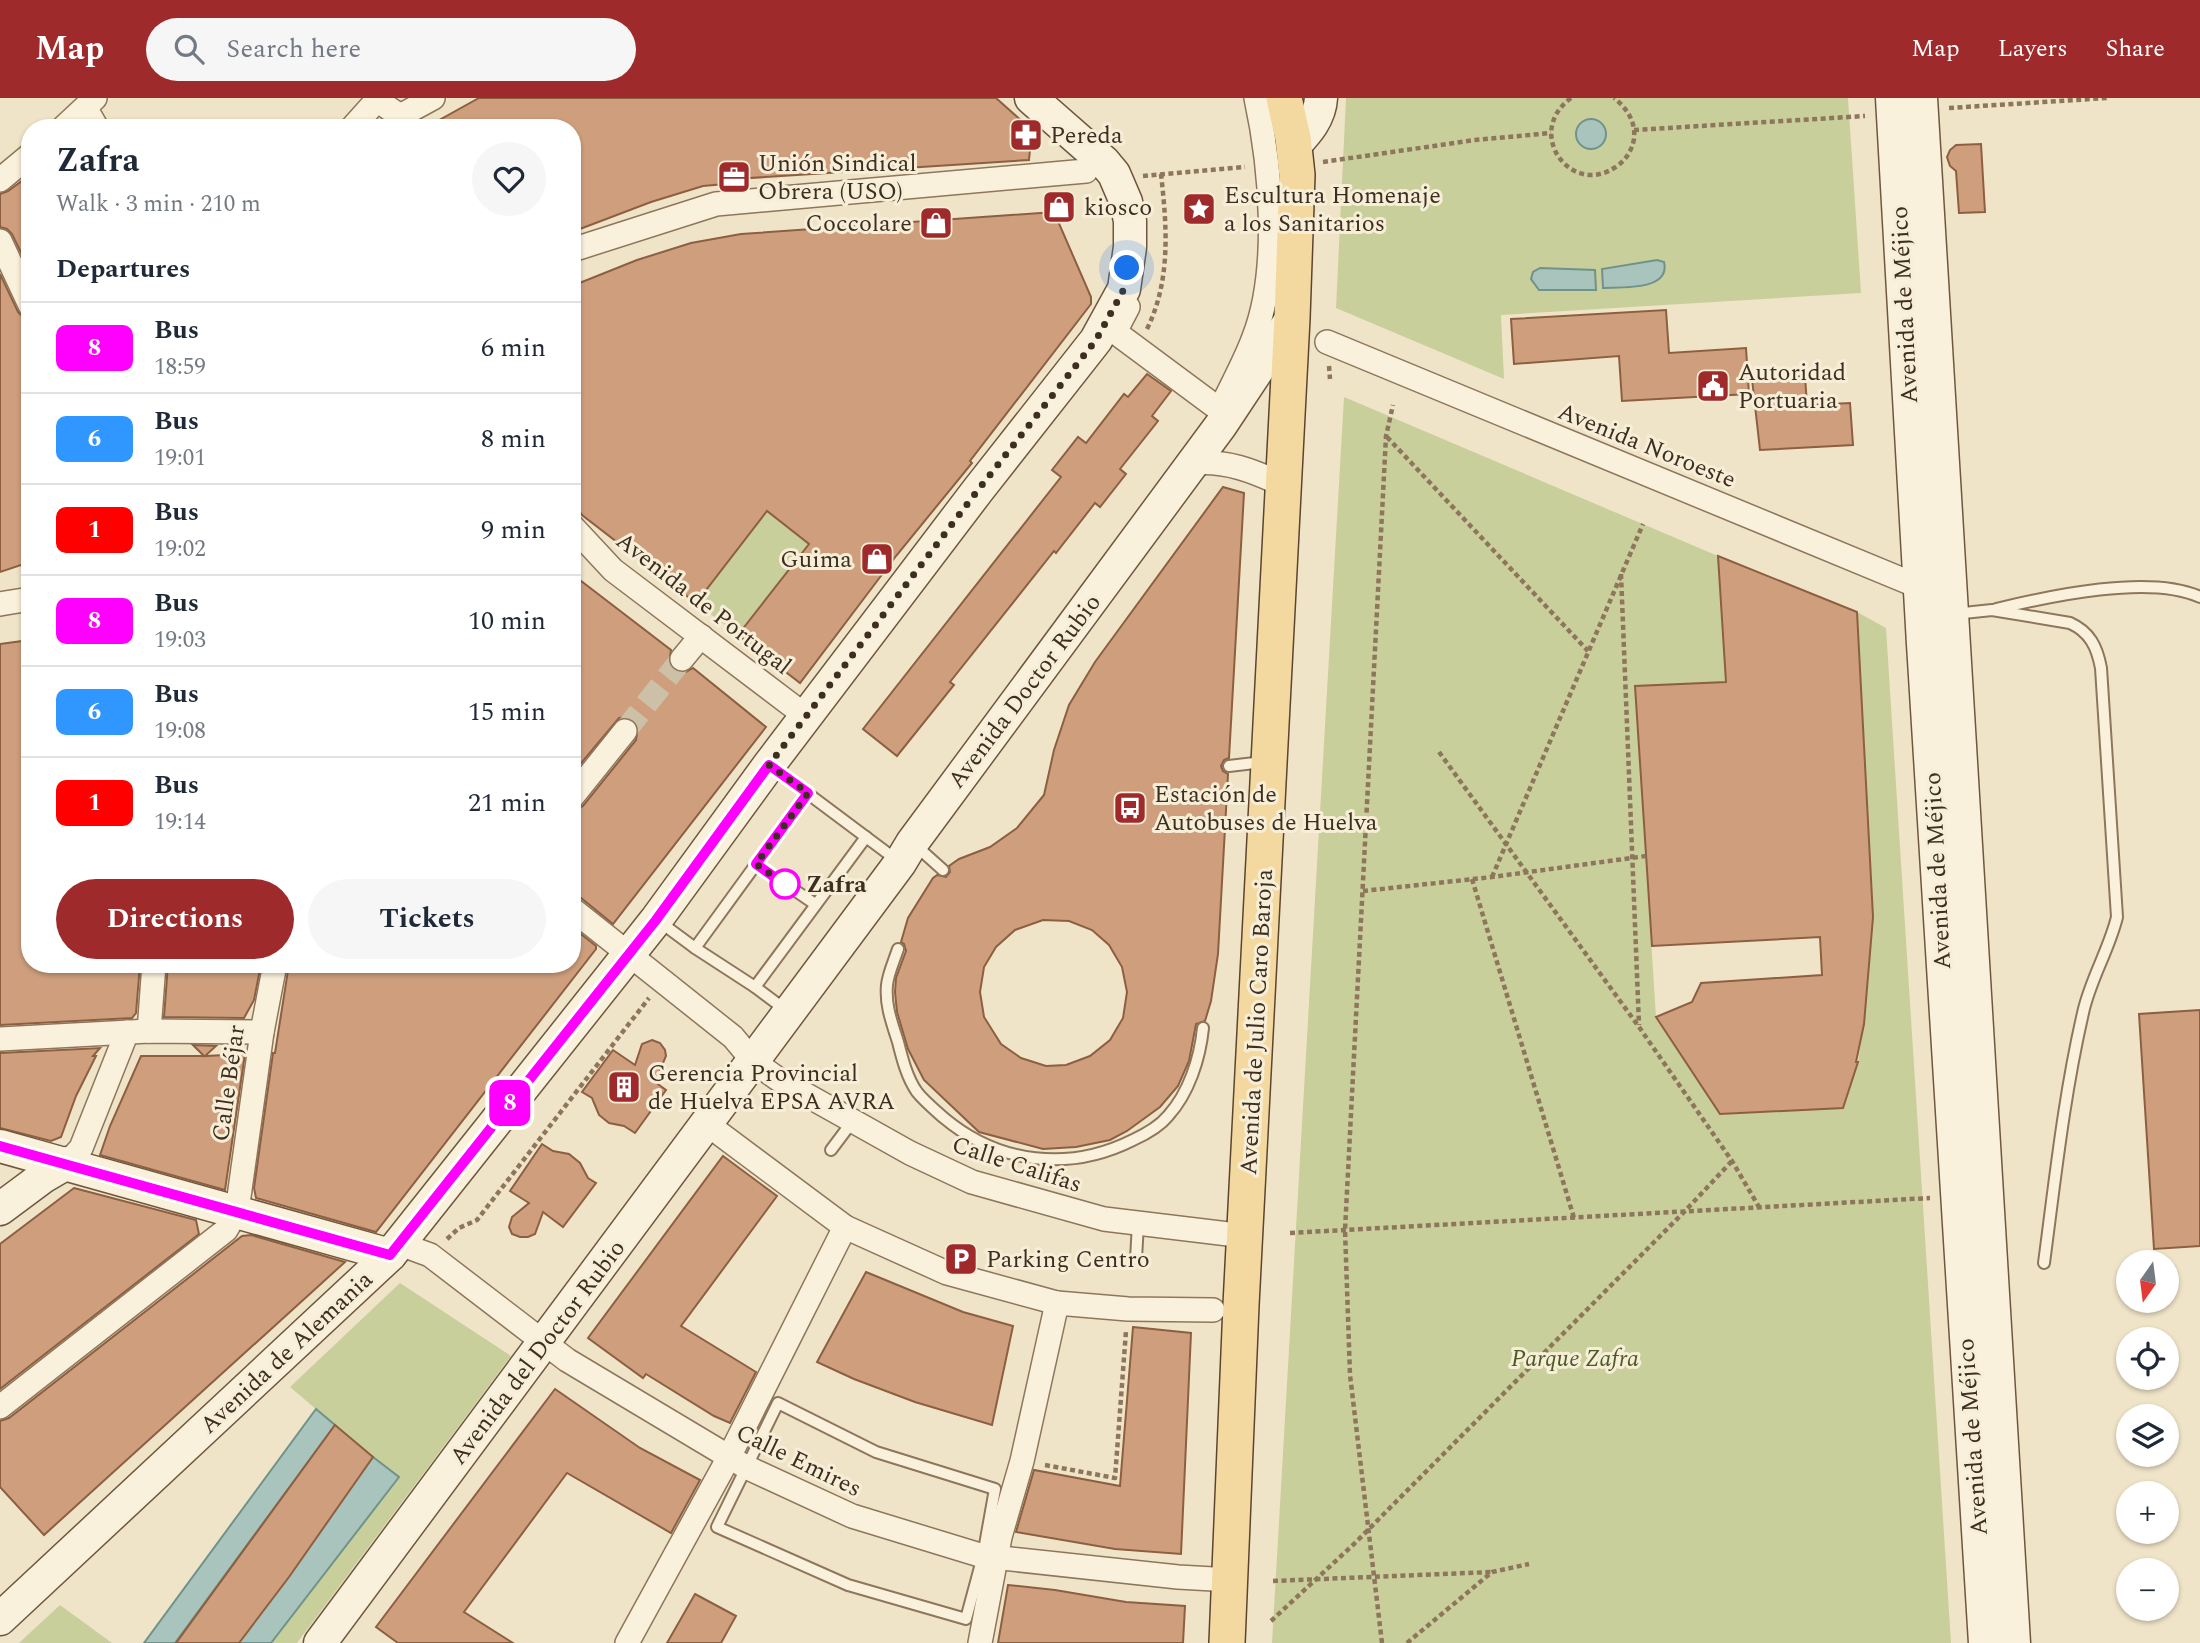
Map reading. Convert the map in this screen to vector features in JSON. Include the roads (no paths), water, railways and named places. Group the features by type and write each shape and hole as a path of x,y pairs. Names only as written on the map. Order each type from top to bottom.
{"main road":[{"name":"Avenida de Julio Caro Baroja","path":"1227,1643 1292,318 1297,175 1284,98"}],"street":[{"path":"406,119 433,98"},
{"name":"Avenida de Alemania","path":"0,1619 395,1250 656,920 769,765 1096,340 1124,289 1130,247 1130,221 1126,201 1114,174 1104,162 1031,98"},
{"path":"1049,98 1124,165 1132,176 1143,248 1137,290 1115,332 1220,410 1255,336 1295,158 1320,108 1321,98"},
{"path":"1256,98 1264,137 1295,158"},
{"path":"360,119 377,100 399,119"},
{"name":"Avenida de Méjico","path":"1933,103 1940,595 1985,1643"},
{"name":"Avenida de Méjico","path":"1893,106 1940,595 1989,1208 2014,1643"},
{"path":"0,180 21,162"},
{"path":"581,247 716,204 1086,171"},
{"path":"0,241 21,286"},
{"name":"Avenida Doctor Rubio","path":"753,1061 1222,425 1292,318"},
{"name":"Avenida Noroeste","path":"1327,341 1940,595"},
{"path":"1193,463 1212,461 1233,465 1258,472 1283,485"},
{"name":"Avenida de Portugal","path":"581,536 613,570 807,717"},
{"path":"0,604 21,600"},
{"path":"682,659 701,636"},
{"path":"581,786 625,731"},
{"name":"Calle Califas","path":"581,916 733,1037 753,1061 778,1079 910,1153 972,1182 1104,1219 1245,1236"},
{"path":"0,1209 67,1163 81,1148 138,1031 152,973"},
{"name":"Calle Béjar","path":"237,1211 262,1032 273,973"},
{"path":"0,1040 138,1031 262,1032"},
{"name":"Avenida del Doctor Rubio","path":"330,1640 544,1342 753,1061"},
{"path":"707,1124 845,1227 947,1273 1057,1303 1128,1309 1213,1310"},
{"path":"0,1146 237,1211 395,1250"},
{"path":"0,1407 226,1230 237,1211"},
{"path":"627,1643 737,1462 845,1227"},
{"name":"Calle Emires","path":"395,1250 430,1255 567,1360 737,1462 852,1516 990,1557 1231,1580"},
{"path":"980,1643 990,1557 1000,1536 1022,1461 1057,1303"}],"lane":[{"path":"1992,610 2053,595 2125,588 2160,586 2180,589 2200,597"},
{"path":"1940,595 1992,610 2070,623 2090,637 2098,651 2106,708 2117,917 2083,1011 2057,1163 2044,1263"},
{"path":"1229,766 1269,761"},
{"path":"769,765 866,837 943,870"},
{"path":"695,948 808,793"},
{"path":"754,988 866,837"},
{"path":"756,864 815,904"},
{"path":"656,920 789,1013"},
{"path":"898,950 887,985 889,1019 917,1091 960,1131 986,1147 1046,1160 1076,1157 1116,1148 1153,1130 1182,1098 1193,1073 1203,1028"},
{"path":"831,1150 852,1122"},
{"path":"1136,1259 1138,1223"},
{"path":"778,1404 876,1452 995,1489 990,1557 966,1619 848,1585 717,1527 737,1462 778,1404"}],"water":[{"path":"1591,119 1602,123 1606,134 1602,145 1591,149 1580,145 1576,134 1580,123"},
{"path":"1657,260 1664,262 1664,271 1653,283 1603,288 1602,269"},
{"path":"1540,268 1595,270 1596,290 1539,290 1531,279 1533,272"},
{"path":"316,1409 335,1425 175,1643 144,1643"},
{"path":"373,1457 399,1477 271,1643 238,1643"}],"tunnel":[{"path":"625,731 682,659"}],"place":[{"name":"Pereda","path":"1026,135"},
{"name":"Unión Sindical Obrera (USO)","path":"734,177"},
{"name":"kiosco","path":"1059,207"},
{"name":"Escultura Homenaje a los Sanitarios","path":"1199,209"},
{"name":"Coccolare","path":"936,223"},
{"name":"Autoridad Portuaria","path":"1713,386"},
{"name":"Guima","path":"877,559"},
{"name":"Estación de Autobuses de Huelva","path":"1130,808"},
{"name":"Zafra","path":"785,884"},
{"name":"Gerencia Provincial de Huelva EPSA AVRA","path":"624,1087"},
{"name":"Parking Centro","path":"961,1259"}],"park label":[{"name":"Parque Zafra","path":"1575,1358"}]}
